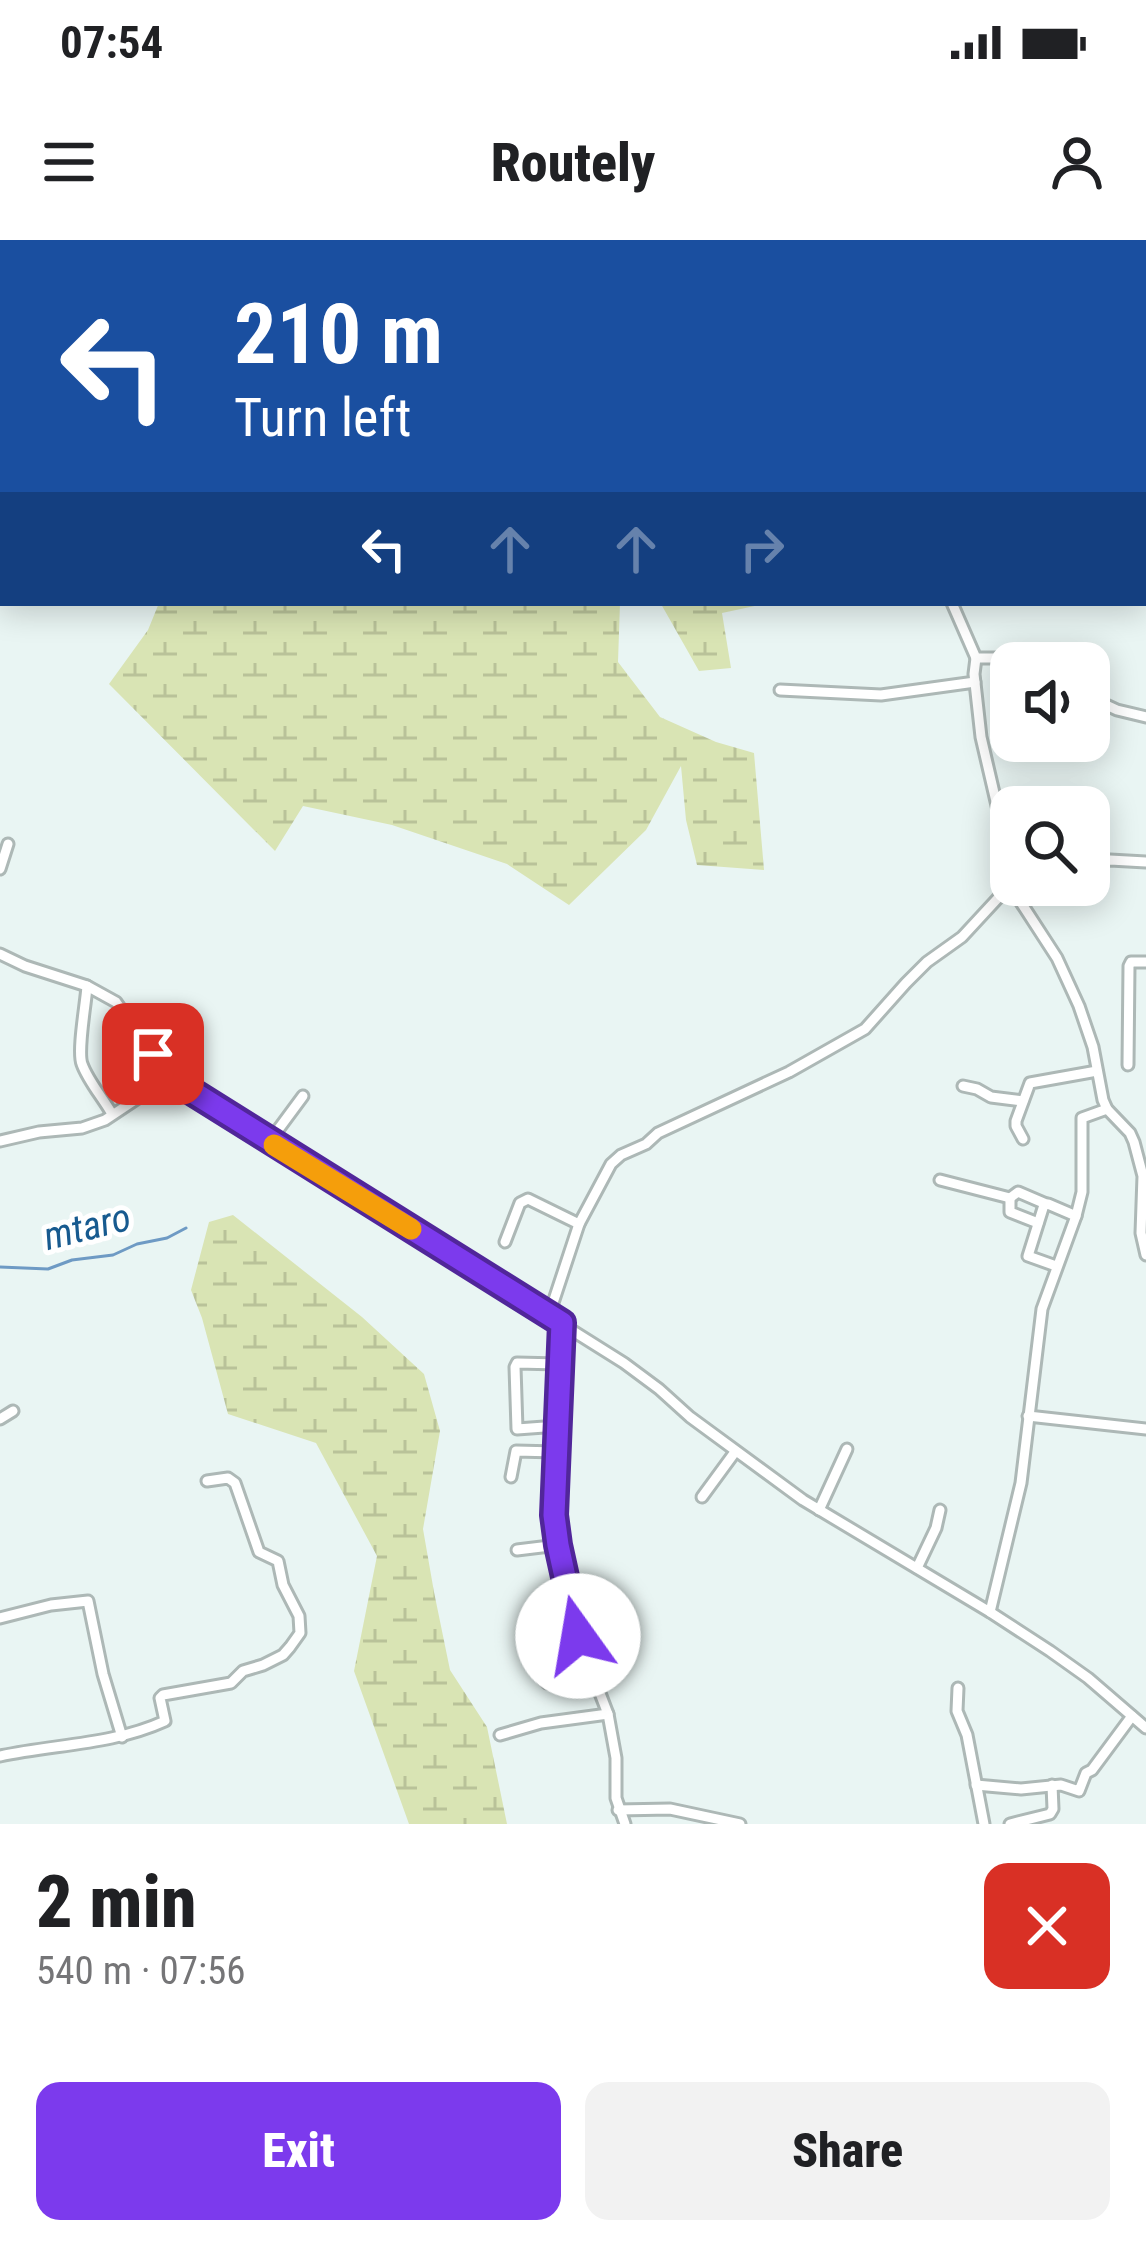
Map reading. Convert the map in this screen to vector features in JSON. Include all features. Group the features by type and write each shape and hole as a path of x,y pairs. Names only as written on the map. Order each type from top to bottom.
{"street":[{"path":"953,606 976,658 980,737 992,786"},
{"path":"976,658 990,658"},
{"path":"780,690 881,695 975,682"},
{"path":"1110,707 1146,718"},
{"path":"0,869 8,844"},
{"path":"1110,860 1146,862"},
{"path":"549,1315 579,1224 616,1159 658,1133 789,1072 865,1029 927,962 962,937 990,906"},
{"path":"1024,906 1057,958 1079,1006 1094,1047 1107,1109 1130,1133 1144,1175 1141,1219 1146,1255"},
{"path":"0,954 87,986 116,1002 183,1086 562,1323 659,1388 735,1452 819,1510 990,1612 1088,1678 1146,1728"},
{"path":"1128,1065 1129,966 1146,962"},
{"path":"87,986 81,1063 112,1114"},
{"path":"1023,1139 1016,1126 1030,1083 1097,1071"},
{"path":"0,1142 82,1128 149,1090 183,1086"},
{"path":"962,1086 991,1097 1023,1101"},
{"path":"269,1142 303,1096"},
{"path":"990,1612 1016,1507 1042,1309 1082,1192 1082,1118 1107,1109"},
{"path":"940,1180 1010,1198"},
{"path":"1038,1223 1010,1212 1010,1198 1016,1192 1076,1216"},
{"path":"506,1242 520,1203 528,1199 579,1224"},
{"path":"1046,1204 1028,1256 1057,1266"},
{"path":"562,1323 554,1515 578,1636 608,1714 618,1810 625,1824"},
{"path":"511,1478 518,1429 516,1364 559,1364"},
{"path":"0,1419 13,1411"},
{"path":"1028,1416 1146,1429"},
{"path":"518,1429 558,1426"},
{"path":"819,1510 847,1449"},
{"path":"516,1451 556,1452"},
{"path":"702,1497 735,1452"},
{"path":"0,1756 135,1734 165,1720 163,1695 231,1683 243,1671 283,1655 300,1633 299,1616 283,1585 278,1561 259,1552 235,1484 228,1478 207,1480"},
{"path":"917,1568 940,1510"},
{"path":"517,1550 558,1545"},
{"path":"0,1618 88,1601 122,1737"},
{"path":"578,1636 538,1644 542,1678 547,1683 591,1671"},
{"path":"958,1688 957,1711 967,1736 984,1824"},
{"path":"500,1735 541,1723 608,1714"},
{"path":"976,1785 1021,1789 1060,1784 1079,1791 1086,1772 1132,1716"},
{"path":"1010,1824 1050,1814 1052,1785"},
{"path":"618,1810 670,1809 740,1824"}],"green space":[{"path":"158,606 620,606 618,662 660,717 754,753 764,870 697,865 686,820 681,766 646,830 569,905 507,864 392,825 303,806 275,851 109,684 148,630"},
{"path":"662,606 755,606 722,613 731,668 699,671"},
{"path":"233,1215 362,1317 424,1374 440,1431 423,1529 434,1592 450,1670 487,1727 507,1824 409,1824 354,1671 377,1556 316,1443 228,1414 191,1290 209,1222"}],"waterway":[{"name":"mtaro","path":"0,1267 48,1269 72,1260 113,1255 186,1228"}],"slow traffic":[{"path":"274,1145 411,1229"}],"route":[{"path":"153,1054 183,1086 562,1323 554,1515 578,1636"}]}
